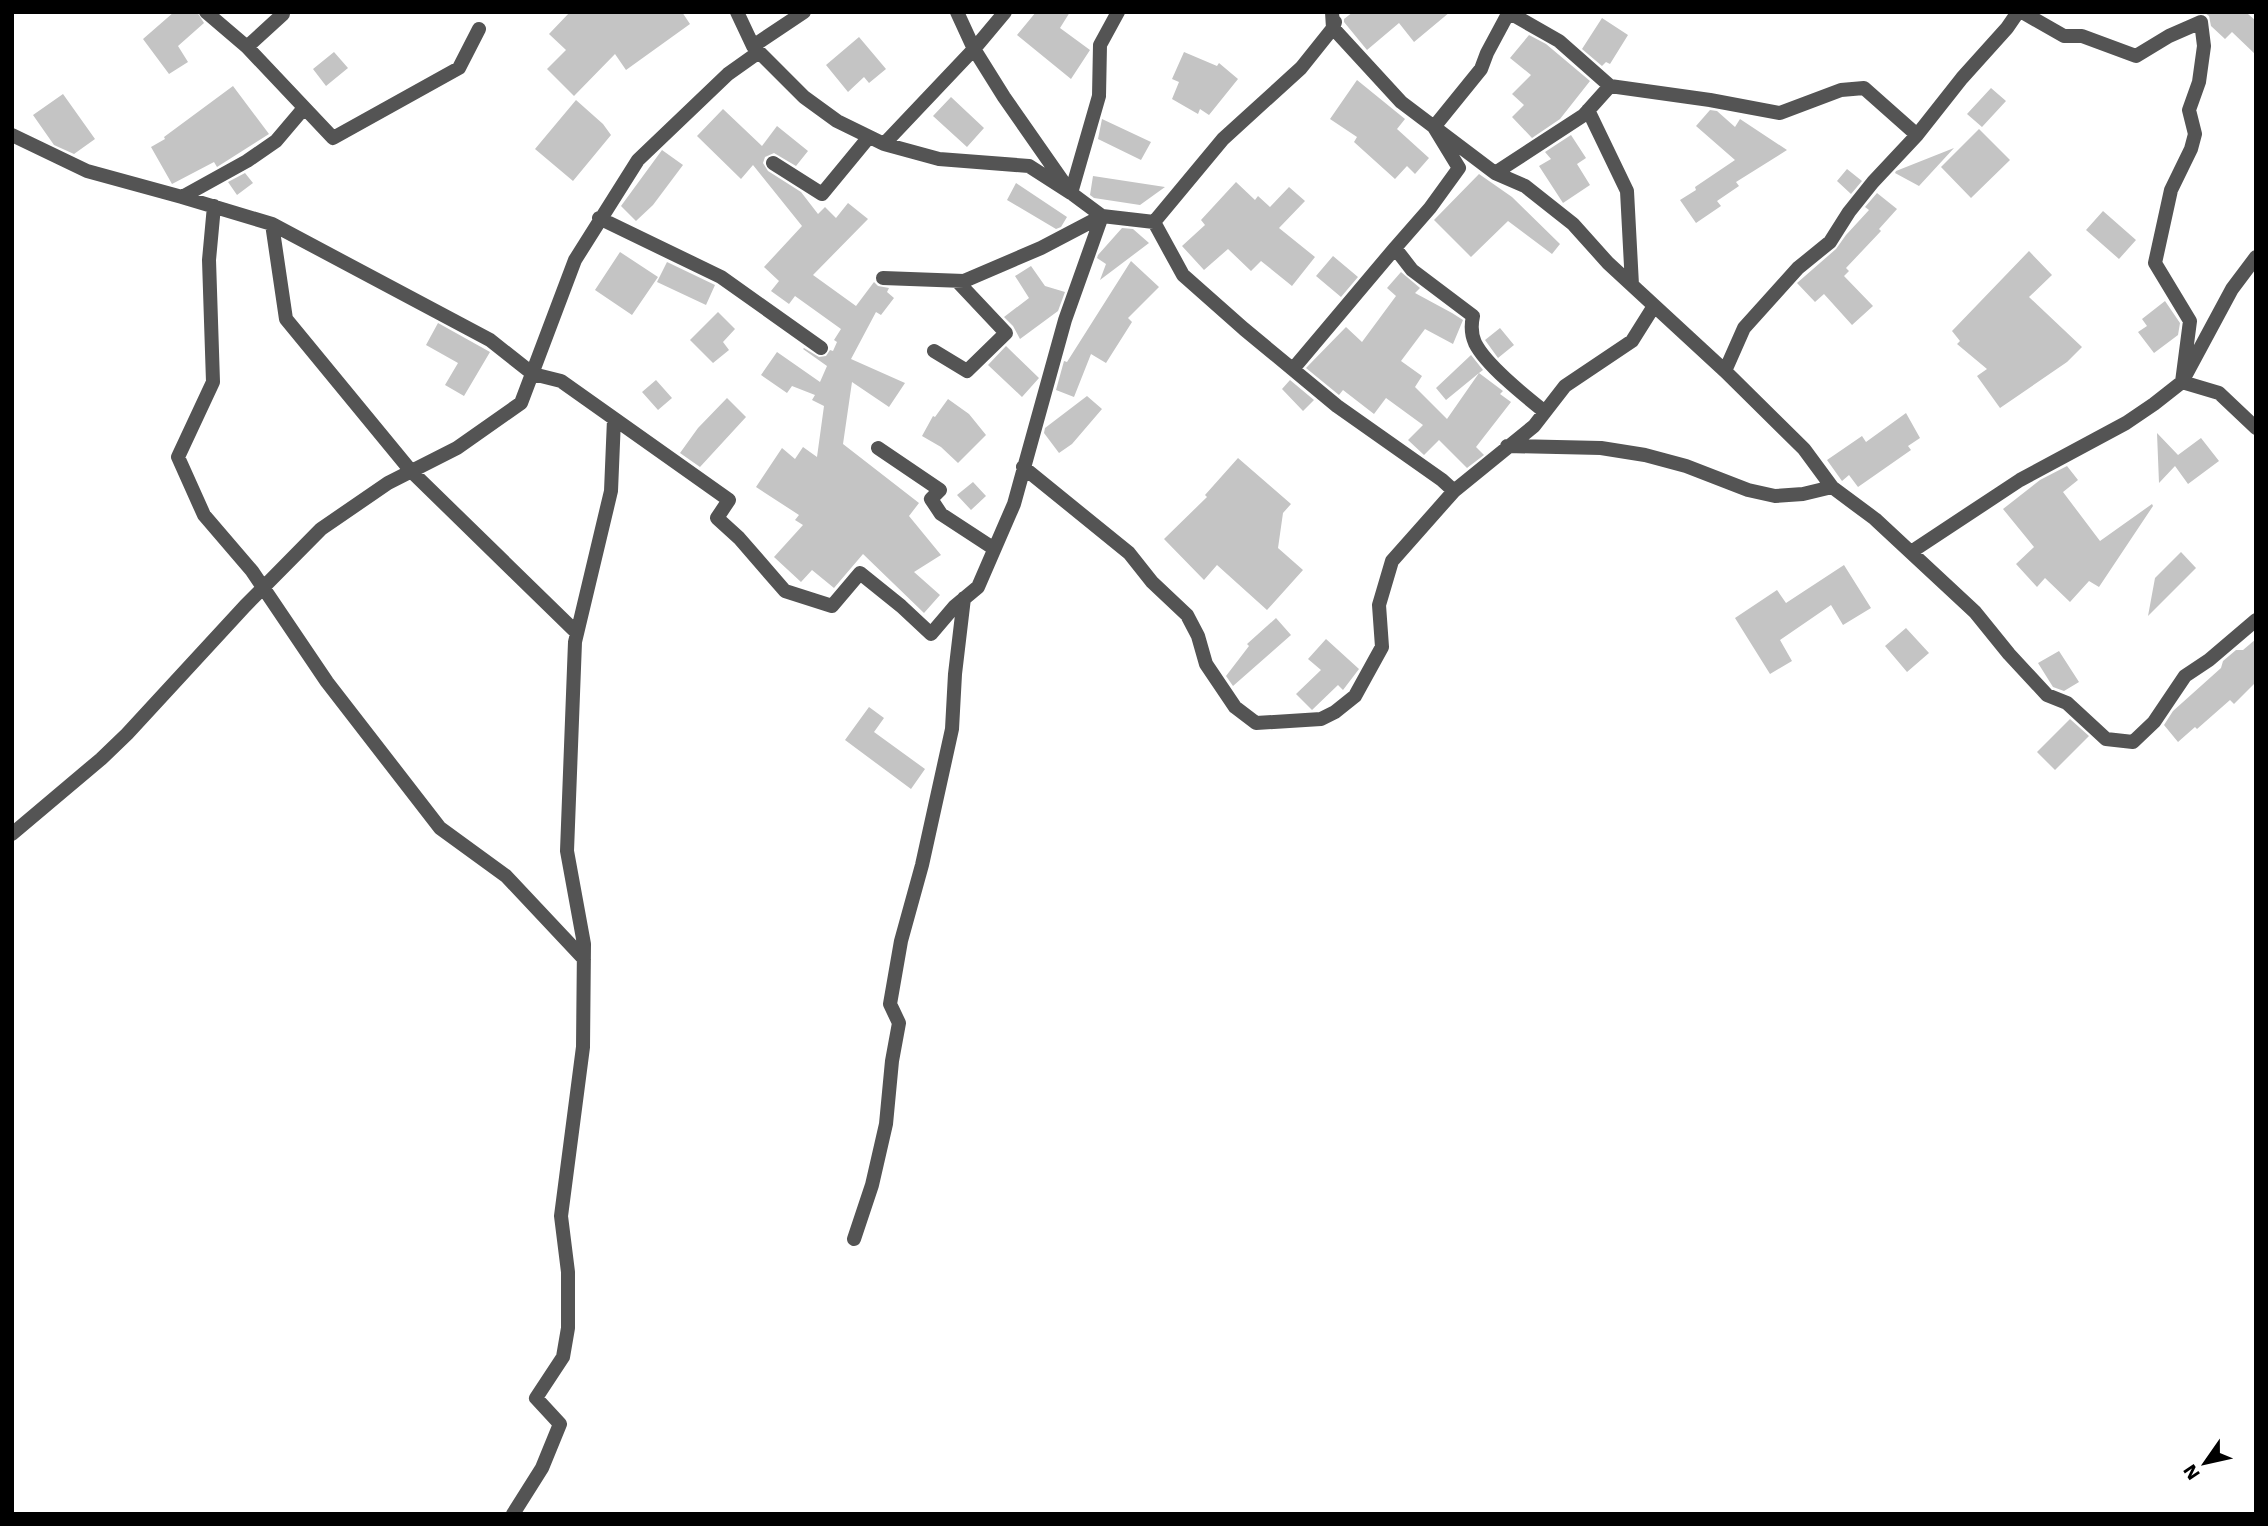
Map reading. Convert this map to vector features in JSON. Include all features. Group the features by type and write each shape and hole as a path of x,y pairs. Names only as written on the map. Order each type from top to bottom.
{"street":[{"path":"206,12 247,47 333,138 459,68 479,29"},
{"path":"737,12 756,49 803,97 837,121 884,144 939,159 1029,166 1071,192 1102,216 1154,222"},
{"path":"12,834 101,759 321,529 388,483 457,448 521,403 575,260 638,160 756,49 804,12"},
{"path":"957,12 974,49 1004,97 1071,192"},
{"path":"884,144 974,49 1005,12"},
{"path":"1071,192 1099,96 1100,45 1118,12"},
{"path":"1332,12 1333,28 1401,102 1495,173 1525,186 1573,224 1632,285 1804,449 1832,487 1875,519 1975,612 2008,654 2047,695 2067,703 2106,739 2133,742 2154,722 2185,676 2256,621"},
{"path":"1154,222 1223,139 1301,68 1333,28 1339,12"},
{"path":"1434,127 1480,69 1509,12 1559,41 1610,86 1780,113 1841,90 1864,88 1917,135"},
{"path":"1725,371 1744,328 1798,268 1830,242 1873,182 1917,135 2020,12 2064,36 2082,36 2136,56 2169,36 2201,22 2204,46 2199,82 2189,110 2195,134 2192,149 2171,190 2155,263 2190,321 2182,382"},
{"path":"247,47 283,13"},
{"path":"1495,173 1584,115 1610,86"},
{"path":"182,197 247,161 276,141 304,108"},
{"path":"1588,110 1627,191 1632,285"},
{"path":"1293,369 1430,208 1460,168 1434,127"},
{"path":"12,135 87,171 272,225 490,340 533,374 561,381 729,500 717,518 739,538 785,591 832,606 860,573 932,634 954,607 978,587 1014,504 1065,320 1102,216"},
{"path":"773,163 822,194 869,137"},
{"path":"214,206 209,260 213,382 178,457 204,515 252,572 327,682 440,828 506,876 584,959"},
{"path":"883,278 964,281 1041,248 1102,216"},
{"path":"599,219 722,277 821,348"},
{"path":"1154,222 1183,275 1338,406 1443,480 1454,491"},
{"path":"272,225 286,319 411,471 577,633"},
{"path":"1395,248 1412,270 1473,316 1471,326 1475,342 1510,382 1545,412"},
{"path":"1911,552 2020,480 2126,423 2182,382 2232,289 2256,257"},
{"path":"934,351 967,371 1006,333 957,281"},
{"path":"1023,467 1129,553 1152,582 1187,615 1198,636 1206,664 1235,707 1256,723 1321,719 1355,696 1382,647 1379,605 1392,561 1454,491 1534,426 1565,386 1632,341 1654,306"},
{"path":"2182,382 2219,393 2256,428"},
{"path":"513,1514 542,1468 560,1424 536,1398 563,1357 568,1328 568,1272 561,1216 583,1047 584,944 567,851 575,642 611,491 614,419"},
{"path":"1507,446 1601,448 1645,455 1775,496 1803,494 1832,487"},
{"path":"878,448 940,490 931,499 941,514 993,548"},
{"path":"854,1239 872,1185 886,1124 899,1023 890,1004 901,942 922,864 952,729 964,598"}],"building":[{"path":"174,12 197,12 204,23 178,46 188,62 169,74 143,39"},
{"path":"570,12 682,12 690,24 626,70 615,54 574,96 547,69 566,50 549,34"},
{"path":"1036,12 1070,12 1060,28 1090,50 1071,79 1017,35"},
{"path":"1353,12 1450,12 1414,42 1399,23 1367,50 1344,22"},
{"path":"2197,12 2250,12 2248,14 2256,21 2256,55 2232,32 2225,39 2211,26 2209,16"},
{"path":"1602,18 1628,35 1610,64 1606,62 1602,66 1582,49"},
{"path":"1529,35 1546,44 1590,81 1560,119 1532,138 1512,117 1524,105 1512,94 1531,75 1510,58"},
{"path":"859,37 886,69 869,83 864,77 848,92 826,65"},
{"path":"334,52 348,68 326,86 313,69"},
{"path":"1184,52 1217,66 1219,63 1238,79 1209,115 1200,109 1198,114 1172,99 1179,82 1172,79"},
{"path":"1357,80 1405,119 1397,129 1429,158 1415,174 1407,166 1395,179 1354,142 1357,137 1330,119"},
{"path":"233,86 269,134 217,167 214,162 172,184 151,147"},
{"path":"1991,88 2006,101 1982,127 1967,114"},
{"path":"63,94 95,139 74,154 54,145 33,115"},
{"path":"951,97 984,128 967,147 933,116"},
{"path":"576,100 603,124 611,135 573,181 535,149"},
{"path":"723,109 762,146 777,126 808,151 796,166 774,153 765,157 763,163 768,171 801,192 818,214 825,207 836,218 848,203 868,219 813,275 856,306 874,282 878,286 889,288 887,292 894,298 881,315 876,312 851,359 905,383 889,407 852,382 843,444 919,503 909,516 941,555 914,572 940,595 924,613 863,554 834,588 812,570 801,582 774,557 803,525 795,520 799,515 756,487 782,448 795,459 803,447 817,457 824,406 812,400 815,395 792,386 787,393 761,375 777,352 820,382 827,366 803,349 819,357 826,356 830,350 833,351 837,342 834,340 841,329 795,296 789,304 771,291 779,281 764,267 802,226 753,165 741,179 697,136"},
{"path":"1710,110 1717,111 1735,127 1740,119 1787,150 1736,182 1739,186 1717,201 1721,206 1696,223 1680,200 1735,160 1696,126"},
{"path":"1102,119 1151,142 1141,160 1098,139"},
{"path":"1979,129 2010,160 1971,198 1941,167"},
{"path":"1571,135 1586,158 1577,164 1590,185 1563,203 1539,166 1551,159 1545,152"},
{"path":"1954,148 1919,186 1895,173 1896,171"},
{"path":"662,150 683,165 653,205 636,221 621,206"},
{"path":"1847,169 1862,181 1851,194 1837,181"},
{"path":"245,173 253,183 237,195 228,182"},
{"path":"1479,174 1512,197 1560,244 1552,254 1508,221 1471,257 1434,220"},
{"path":"1093,176 1165,187 1140,205 1094,198 1090,195"},
{"path":"1236,182 1255,200 1258,196 1270,207 1289,187 1305,201 1279,228 1315,257 1292,286 1261,261 1251,271 1228,249 1204,270 1182,246 1205,225 1201,220"},
{"path":"1016,183 1067,217 1061,227 1056,229 1007,200"},
{"path":"1877,193 1897,209 1879,229 1881,231 1846,268 1849,271 1844,276 1873,306 1852,325 1824,294 1815,302 1797,283 1836,249 1869,210 1865,207"},
{"path":"2103,211 2136,240 2119,259 2086,230"},
{"path":"1122,228 1133,229 1149,243 1100,280 1106,264 1097,258 1098,255"},
{"path":"2029,251 2052,275 2029,297 2082,347 2067,362 2000,408 1977,376 1987,369 1957,344 1960,341 1952,331"},
{"path":"620,252 658,277 632,315 595,290"},
{"path":"1333,256 1358,277 1341,297 1316,276"},
{"path":"1131,261 1159,287 1128,318 1132,322 1106,363 1091,354 1074,397 1056,390 1064,361 1067,362"},
{"path":"667,262 715,285 706,305 657,282"},
{"path":"1031,266 1045,286 1065,292 1058,311 1020,339 1004,317 1029,298 1015,276"},
{"path":"1401,272 1420,288 1415,293 1463,320 1453,344 1425,329 1401,361 1422,376 1415,387 1447,419 1479,373 1503,391 1500,394 1511,402 1476,447 1484,455 1467,468 1439,440 1424,455 1408,440 1423,425 1386,398 1374,414 1343,390 1339,395 1306,368 1346,327 1362,342 1396,296 1387,288"},
{"path":"2165,301 2180,323 2178,335 2154,353 2138,332 2147,326 2142,319"},
{"path":"718,312 735,329 723,342 729,350 713,363 690,340"},
{"path":"438,323 490,352 464,396 445,385 458,363 426,345"},
{"path":"1500,328 1514,345 1498,358 1485,340"},
{"path":"1006,346 1039,378 1022,397 988,365"},
{"path":"1471,355 1483,370 1446,400 1436,388"},
{"path":"656,380 672,398 658,410 642,392"},
{"path":"1290,380 1314,400 1303,411 1282,389"},
{"path":"1087,396 1102,409 1072,444 1059,453 1044,433 1045,428"},
{"path":"727,398 746,417 700,467 680,453 698,428"},
{"path":"948,399 969,414 986,435 958,463 941,447 922,436 933,416 935,417"},
{"path":"1906,413 1920,438 1908,446 1911,450 1858,487 1849,475 1842,481 1827,460 1862,436 1866,442"},
{"path":"2157,433 2178,455 2201,438 2219,461 2188,484 2175,466 2159,483"},
{"path":"1238,458 1291,504 1283,513 1278,548 1303,570 1267,610 1217,565 1204,580 1164,539 1207,497 1205,495"},
{"path":"2067,466 2078,480 2063,492 2100,541 2152,504 2153,506 2099,587 2089,581 2070,602 2045,578 2037,587 2016,564 2034,547 2003,509 2040,480"},
{"path":"973,482 986,496 971,510 957,495"},
{"path":"2181,552 2196,568 2148,616 2155,578"},
{"path":"1844,565 1871,608 1843,625 1831,605 1780,640 1792,661 1770,674 1735,618 1777,590 1786,603"},
{"path":"1276,618 1291,635 1233,686 1226,676 1249,646 1247,644"},
{"path":"1906,628 1929,653 1907,672 1885,646"},
{"path":"1326,639 1359,669 1343,690 1338,685 1312,710 1296,694 1321,670 1308,659"},
{"path":"2256,639 2256,682 2234,704 2230,700 2178,742 2164,725 2173,711 2221,668 2223,661"},
{"path":"2059,651 2079,682 2064,691 2053,687 2038,663"},
{"path":"869,707 884,718 874,732 925,769 911,789 845,740"},
{"path":"2070,719 2089,736 2055,770 2037,752"}]}
